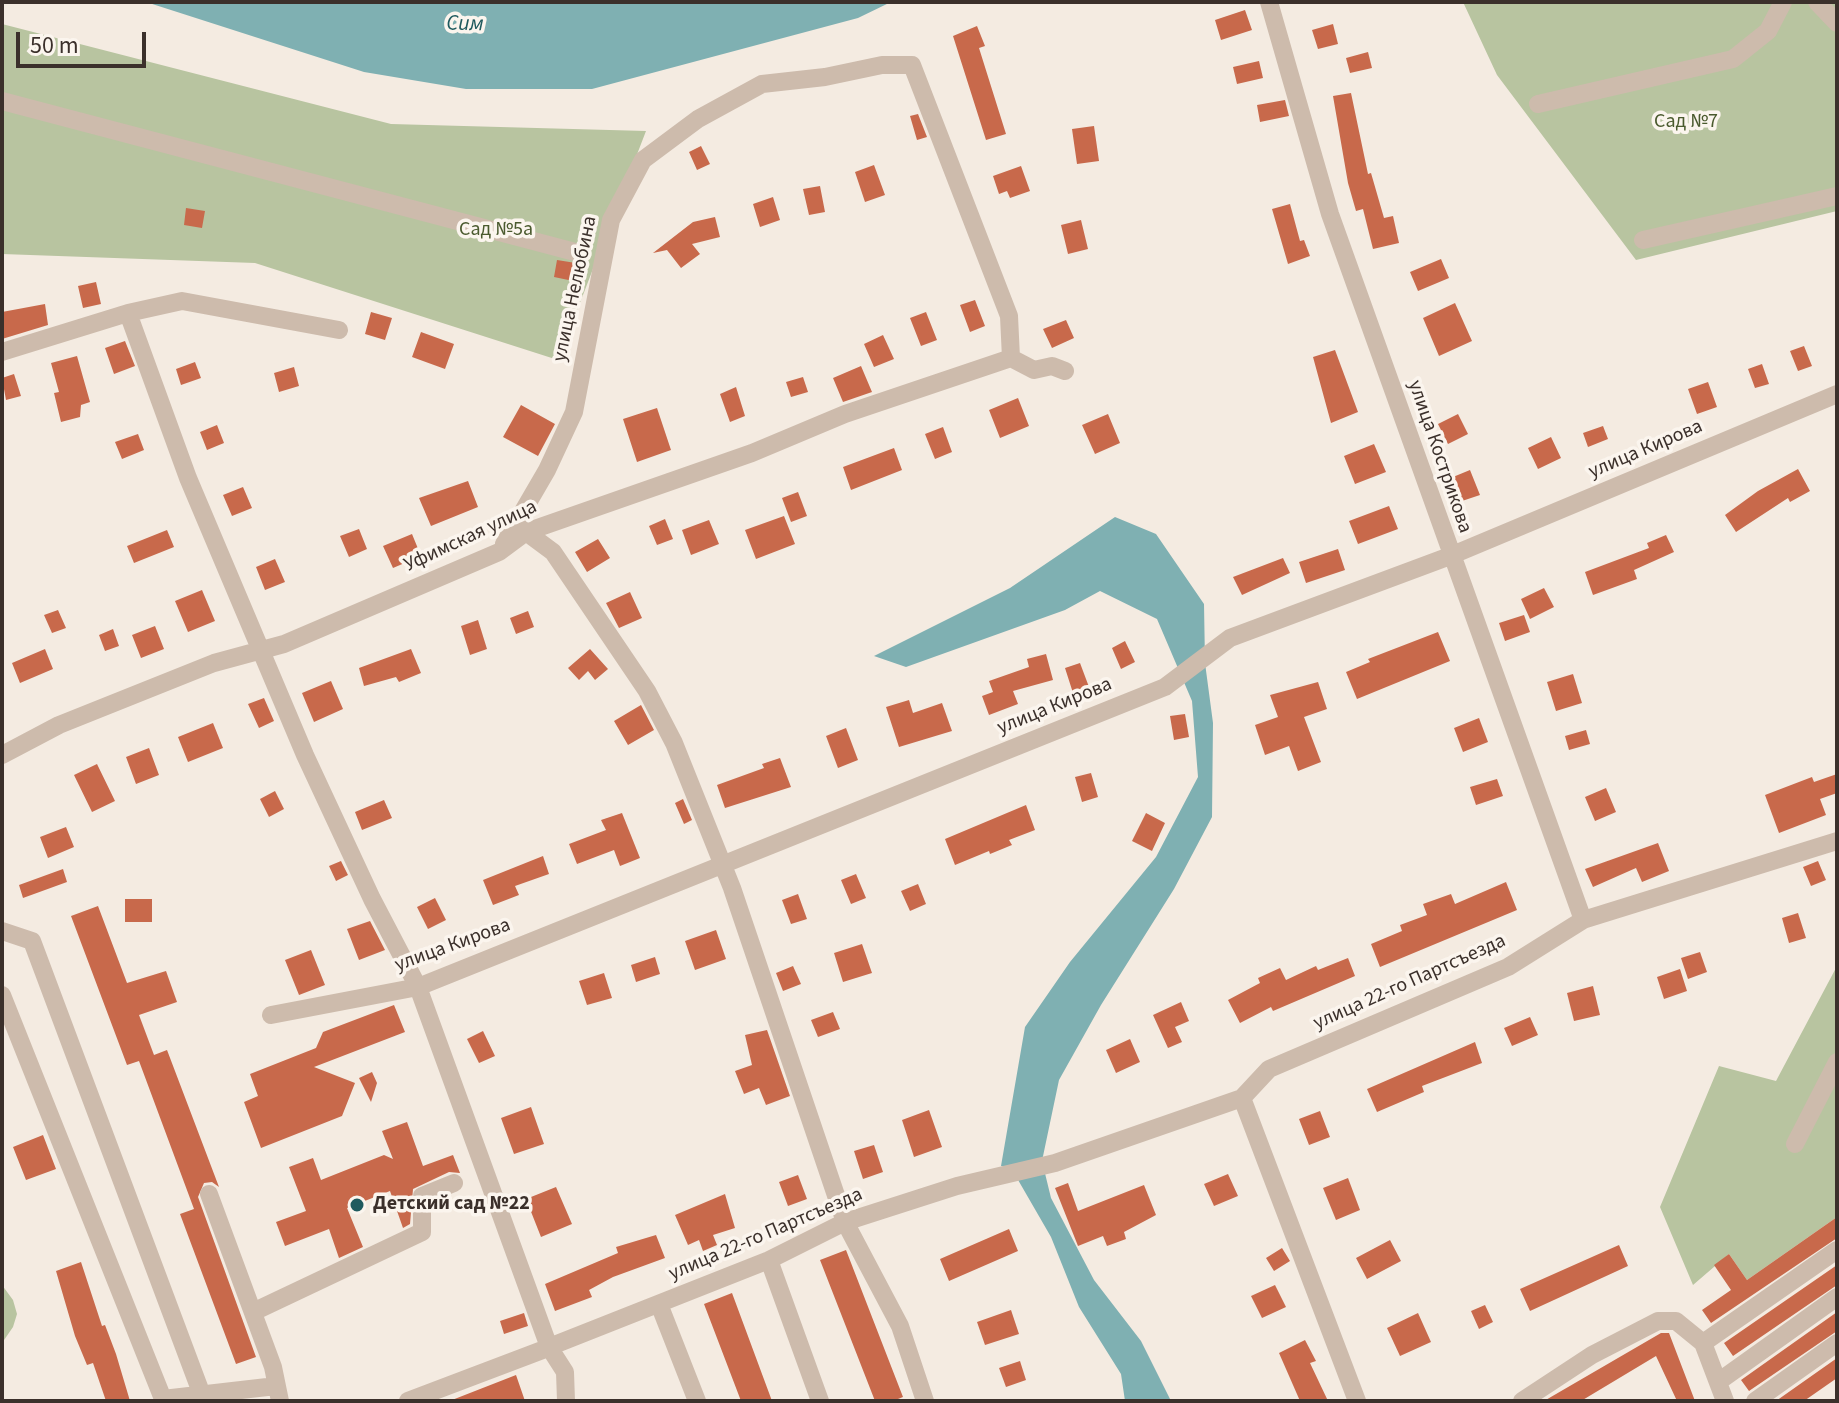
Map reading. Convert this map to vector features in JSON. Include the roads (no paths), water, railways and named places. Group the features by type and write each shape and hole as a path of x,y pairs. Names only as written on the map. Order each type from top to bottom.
{"street":[{"name":"улица Кострикова","path":"1269,2 1330,214 1450,556 1583,920"},
{"path":"1538,104 1733,59 1768,31 1783,2"},
{"path":"1817,2 1837,23"},
{"name":"улица Нелюбина","path":"499,552 547,470 574,412 611,220 643,160 698,119 762,84 825,77 882,65 912,65 1009,316 1011,358"},
{"path":"2,101 575,252"},
{"path":"1643,240 1837,196"},
{"path":"2,352 128,313 182,301 339,330"},
{"path":"128,313 188,478 262,651 338,827 418,987 551,1347 565,1372 566,1401"},
{"path":"1011,358 1034,370 1052,366 1065,371"},
{"name":"Уфимская улица","path":"2,755 59,725 214,663 262,651 499,552 526,532 752,453 845,414 1011,358"},
{"name":"улица Кирова","path":"271,1015 418,987 1165,687 1230,638 1450,556 1837,394"},
{"path":"526,532 553,552 647,691 674,743 732,888 845,1222 900,1326 925,1401"},
{"name":"улица 22-го Партсъезда","path":"408,1401 769,1260 845,1222 957,1186 1055,1163 1242,1098 1269,1069 1508,967 1583,920 1837,841"},
{"path":"2,931 32,941 202,1395"},
{"path":"2,995 163,1399 278,1394 253,1312 209,1194"},
{"path":"1795,1144 1837,1062"},
{"path":"1242,1098 1357,1401"},
{"path":"253,1312 422,1232 422,1196 454,1183"},
{"path":"1703,1343 1837,1250"},
{"path":"769,1260 820,1401"},
{"path":"1718,1382 1837,1297"},
{"path":"659,1304 697,1401"},
{"path":"1522,1401 1592,1355 1658,1321 1676,1321 1703,1343 1725,1401"},
{"path":"1755,1401 1837,1343"}],"water":[{"name":"Сим","path":"146,2 891,2 858,18 592,89 466,89 364,72"},
{"path":"1115,517 1156,534 1204,604 1205,663 1213,723 1212,817 1174,889 1101,1005 1059,1080 1042,1161 1051,1198 1094,1280 1141,1341 1171,1401 1125,1401 1121,1374 1079,1307 1051,1237 1010,1166 1001,1166 1025,1027 1070,962 1156,857 1198,777 1192,701 1157,619 1100,591 1065,610 906,667 874,656 1010,588"}],"place":[{"name":"Детский сад №22","path":"357,1205"}],"park label":[{"name":"Сад №7","path":"1686,123"},
{"name":"Сад №5а","path":"496,231"}]}
